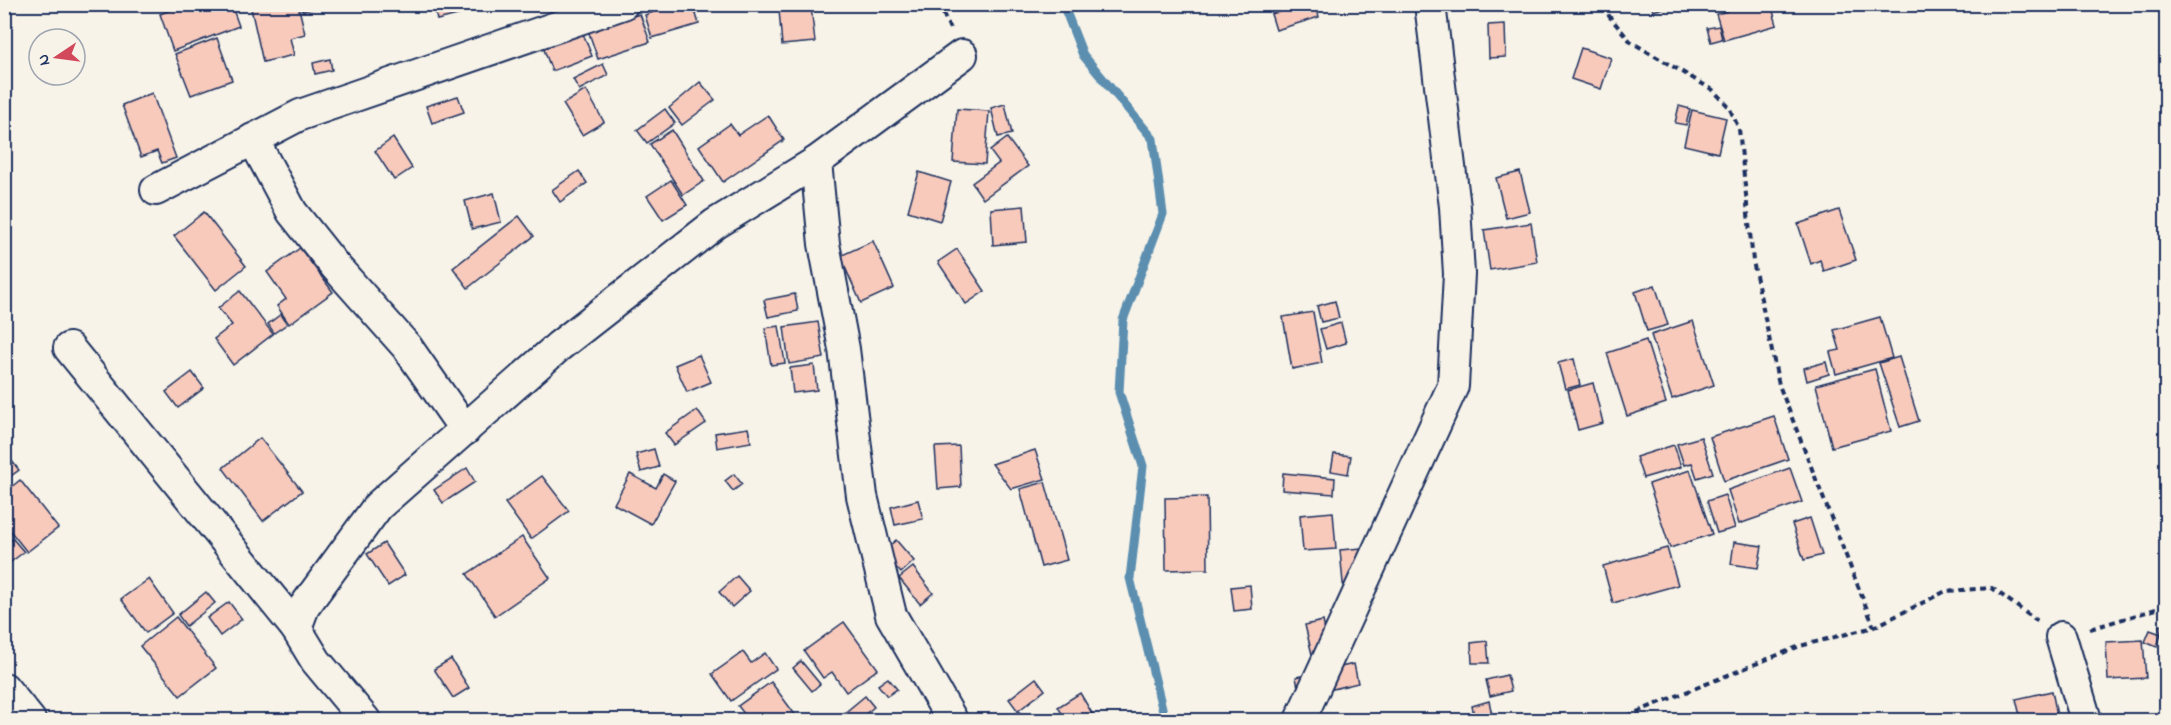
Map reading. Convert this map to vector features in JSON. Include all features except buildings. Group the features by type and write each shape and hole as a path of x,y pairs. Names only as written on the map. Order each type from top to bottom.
{"street":[{"path":"156,190 300,115 623,4"},
{"path":"1300,720 1453,386 1458,263 1455,207 1430,4"},
{"path":"296,628 304,607 378,506 559,346 716,224 816,162 962,55"},
{"path":"253,139 292,212 335,266 407,347 465,430"},
{"path":"816,162 824,244 844,349 862,496 891,615 952,720"},
{"path":"69,348 296,628 316,661 364,720"},
{"path":"2061,637 2086,720"},
{"path":"4,688 30,720"}],"path":[{"path":"1606,4 1609,16 1630,42 1713,90 1729,108 1739,129 1753,261 1779,385 1874,627"},
{"path":"1617,720 1800,646 1874,627 1946,591 1992,588 2061,637 2166,606"}],"waterway":[{"path":"1063,4 1083,55 1153,139 1163,214 1123,320 1119,392 1143,466 1130,578 1165,720"}]}
